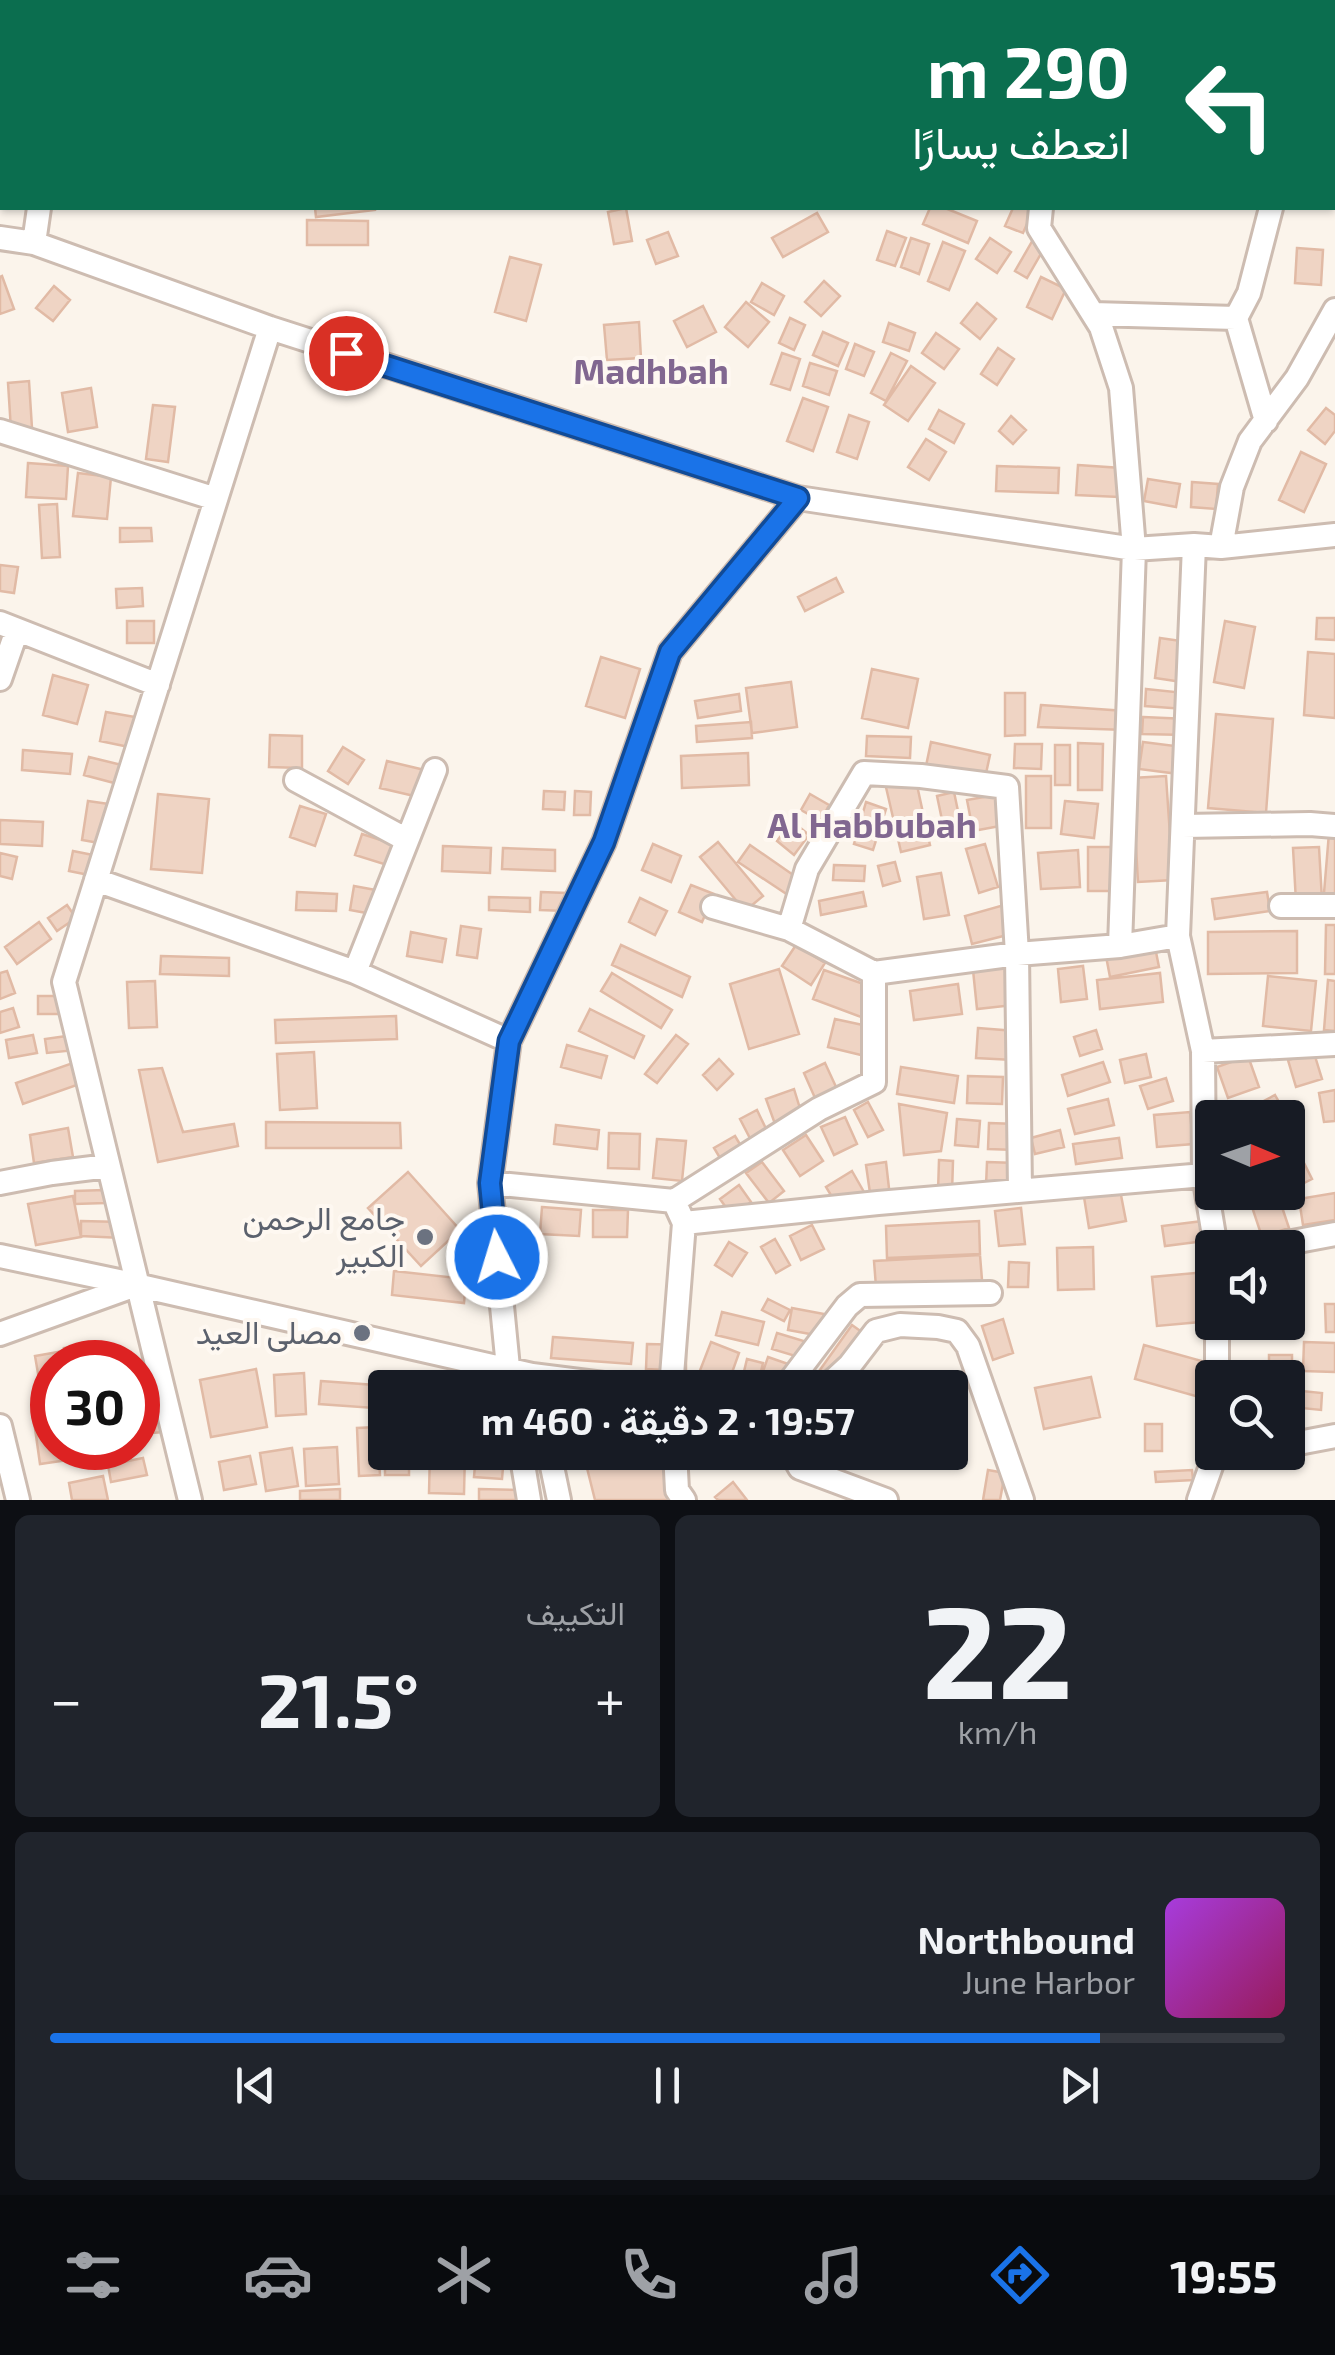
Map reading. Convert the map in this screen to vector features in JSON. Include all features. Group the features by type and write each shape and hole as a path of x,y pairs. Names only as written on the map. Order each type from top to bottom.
{"street":[{"path":"34,243 39,210"},
{"path":"1041,210 1039,228 1101,326 1121,388 1134,549 1120,946"},
{"path":"1266,421 1236,318 1249,293 1270,210"},
{"path":"0,238 34,243 270,328 798,498 1134,549 1194,545 1222,548 1335,535"},
{"path":"1222,548 1232,486 1250,441 1297,378 1335,310"},
{"path":"1093,314 1236,318"},
{"path":"190,1500 64,982 270,328"},
{"path":"0,431 216,498"},
{"path":"508,1370 490,1183 509,1041 604,842 670,652 798,498"},
{"path":"1194,545 1178,936 1203,1051 1203,1100"},
{"path":"0,679 8,626 158,684"},
{"path":"354,972 436,770"},
{"path":"789,930 806,868 864,772 1007,787 1017,954 1020,1190"},
{"path":"296,780 406,840"},
{"path":"1183,826 1335,826"},
{"path":"96,880 354,972 509,1041"},
{"path":"1281,906 1335,906"},
{"path":"713,907 789,930 874,973 1178,936"},
{"path":"490,1183 674,1201 819,1109 874,1082 874,973"},
{"path":"1203,1051 1335,1044"},
{"path":"0,1183 108,1166"},
{"path":"684,1224 878,1202 1195,1176"},
{"path":"672,1370 684,1224 674,1201"},
{"path":"1305,1240 1335,1234"},
{"path":"0,1256 136,1285 477,1370"},
{"path":"0,1334 136,1285"},
{"path":"798,1370 846,1306 860,1295 990,1292"},
{"path":"845,1370 876,1331 900,1325 957,1331 968,1346 1022,1500"},
{"path":"0,1426 18,1500"},
{"path":"1305,1442 1335,1436"},
{"path":"524,1470 529,1500"},
{"path":"553,1470 559,1500"},
{"path":"676,1470 677,1490 684,1500"},
{"path":"805,1470 886,1500"},
{"path":"1200,1500 1213,1470"}],"building":[{"path":"315,210 375,210 316,217"},
{"path":"626,210 632,241 614,244 608,212"},
{"path":"929,210 950,210 977,221 968,243 923,224"},
{"path":"1012,210 1033,210 1023,233 1005,226"},
{"path":"817,213 828,232 783,257 772,238"},
{"path":"307,220 368,221 368,245 307,245"},
{"path":"887,231 906,238 895,266 877,260"},
{"path":"668,232 678,256 656,264 647,240"},
{"path":"911,238 929,244 919,274 901,267"},
{"path":"990,238 1011,252 997,273 976,259"},
{"path":"1034,238 1046,245 1027,278 1015,271"},
{"path":"943,242 965,251 949,290 928,281"},
{"path":"1297,248 1323,250 1321,285 1295,283"},
{"path":"510,257 541,265 526,321 495,312"},
{"path":"0,277 14,309 0,314"},
{"path":"1041,277 1066,289 1052,319 1027,307"},
{"path":"824,281 840,296 821,316 805,302"},
{"path":"762,283 784,296 774,315 751,302"},
{"path":"54,286 70,300 53,321 36,308"},
{"path":"746,302 769,322 748,347 725,327"},
{"path":"977,303 996,319 980,339 961,323"},
{"path":"703,306 716,332 687,347 674,321"},
{"path":"790,318 805,325 794,350 779,343"},
{"path":"639,322 641,358 607,360 604,325"},
{"path":"889,323 915,333 909,351 883,342"},
{"path":"823,332 848,343 838,366 813,355"},
{"path":"936,333 959,349 944,369 922,353"},
{"path":"855,344 874,352 864,376 846,369"},
{"path":"998,348 1014,359 997,385 981,374"},
{"path":"782,353 800,359 790,390 771,384"},
{"path":"891,353 907,361 886,401 871,393"},
{"path":"810,363 837,371 829,395 803,386"},
{"path":"911,366 935,383 908,421 884,405"},
{"path":"29,381 32,428 11,430 8,383"},
{"path":"91,388 97,427 68,432 62,393"},
{"path":"803,398 828,407 813,451 787,441"},
{"path":"153,405 175,407 168,462 146,459"},
{"path":"1326,408 1335,415 1335,431 1325,444 1308,430"},
{"path":"939,410 964,424 954,443 929,429"},
{"path":"849,415 869,422 857,459 837,452"},
{"path":"1011,416 1026,430 1013,444 999,431"},
{"path":"926,439 946,452 929,480 908,467"},
{"path":"1301,452 1326,464 1304,512 1279,500"},
{"path":"28,463 68,466 66,499 26,497"},
{"path":"1078,465 1121,468 1119,497 1076,495"},
{"path":"997,466 1059,468 1058,493 996,491"},
{"path":"78,473 111,477 107,519 73,516"},
{"path":"1148,479 1180,484 1176,507 1144,501"},
{"path":"1192,482 1218,484 1216,509 1191,507"},
{"path":"57,504 60,557 42,558 39,505"},
{"path":"120,528 151,528 152,541 120,542"},
{"path":"0,565 18,567 14,593 0,591"},
{"path":"836,578 843,592 805,611 798,597"},
{"path":"142,588 143,606 117,608 116,589"},
{"path":"1317,618 1335,618 1335,640 1316,639"},
{"path":"127,621 154,621 154,643 127,643"},
{"path":"1225,621 1255,627 1244,688 1214,682"},
{"path":"1160,638 1188,642 1182,682 1155,678"},
{"path":"1308,652 1335,654 1335,718 1304,715"},
{"path":"601,657 640,669 625,718 586,706"},
{"path":"872,669 918,679 908,728 862,718"},
{"path":"53,675 88,685 77,724 43,715"},
{"path":"791,682 797,727 752,733 746,688"},
{"path":"1146,689 1185,693 1184,709 1145,706"},
{"path":"1005,693 1025,693 1025,735 1005,736"},
{"path":"739,694 741,711 698,718 695,701"},
{"path":"1041,705 1125,711 1126,730 1038,727"},
{"path":"106,712 135,717 129,747 100,741"},
{"path":"1216,714 1273,719 1266,813 1208,808"},
{"path":"1143,717 1187,719 1186,735 1142,734"},
{"path":"751,722 752,738 697,742 696,726"},
{"path":"270,735 302,736 302,768 269,767"},
{"path":"867,736 911,737 910,758 866,756"},
{"path":"931,742 990,755 985,778 926,766"},
{"path":"1143,742 1183,747 1179,774 1139,769"},
{"path":"1078,743 1103,744 1102,790 1078,790"},
{"path":"1015,744 1042,744 1041,769 1014,768"},
{"path":"1055,745 1070,745 1070,785 1055,785"},
{"path":"343,747 364,760 348,784 328,771"},
{"path":"23,750 72,754 70,774 22,770"},
{"path":"748,753 749,785 682,788 681,756"},
{"path":"89,757 134,768 129,787 84,775"},
{"path":"387,761 433,772 427,799 380,788"},
{"path":"915,776 930,845 901,852 885,783"},
{"path":"1026,776 1051,776 1051,828 1026,828"},
{"path":"1166,776 1173,880 1138,882 1132,778"},
{"path":"544,791 565,792 564,810 543,809"},
{"path":"575,791 591,792 590,815 574,815"},
{"path":"954,792 963,835 946,839 937,796"},
{"path":"158,794 209,799 202,873 151,869"},
{"path":"810,794 829,805 821,821 801,810"},
{"path":"995,795 1000,826 973,831 967,800"},
{"path":"88,801 123,806 116,846 82,840"},
{"path":"1065,801 1098,804 1094,838 1061,834"},
{"path":"866,802 886,809 873,850 854,844"},
{"path":"300,806 326,814 315,846 290,837"},
{"path":"0,820 43,822 42,846 0,844"},
{"path":"792,821 809,835 794,855 777,841"},
{"path":"1329,833 1335,834 1335,894 1324,893"},
{"path":"362,834 409,849 403,870 355,855"},
{"path":"718,842 763,896 745,911 700,857"},
{"path":"653,844 681,856 671,882 642,870"},
{"path":"985,844 998,887 979,893 966,849"},
{"path":"750,845 799,879 788,895 738,862"},
{"path":"443,846 491,848 490,873 442,871"},
{"path":"1088,847 1114,847 1114,891 1088,891"},
{"path":"1319,847 1322,900 1296,902 1293,848"},
{"path":"503,848 555,850 555,871 502,869"},
{"path":"1078,850 1080,887 1041,889 1038,853"},
{"path":"73,851 108,858 104,878 69,871"},
{"path":"0,853 17,857 12,879 0,876"},
{"path":"895,862 900,881 883,886 878,866"},
{"path":"834,865 865,866 864,881 833,880"},
{"path":"941,873 949,915 924,919 917,877"},
{"path":"691,885 714,894 702,922 679,912"},
{"path":"354,886 392,893 388,917 350,910"},
{"path":"297,892 337,894 336,911 296,910"},
{"path":"541,892 567,893 566,911 540,910"},
{"path":"863,892 866,906 821,915 819,901"},
{"path":"1267,892 1270,911 1215,919 1212,899"},
{"path":"489,897 530,898 530,912 489,910"},
{"path":"640,898 667,911 655,935 629,922"},
{"path":"67,905 76,918 57,931 48,918"},
{"path":"1004,905 1011,934 972,944 965,916"},
{"path":"39,922 51,939 17,964 5,947"},
{"path":"1326,925 1335,925 1335,974 1325,974"},
{"path":"461,926 481,929 477,958 457,955"},
{"path":"1297,931 1297,973 1208,974 1208,932"},
{"path":"411,932 446,939 442,962 407,956"},
{"path":"1154,942 1159,967 1110,977 1105,951"},
{"path":"621,945 690,977 682,997 612,965"},
{"path":"796,945 825,963 811,985 782,966"},
{"path":"161,956 229,958 229,976 160,974"},
{"path":"1010,966 1014,1005 977,1009 973,970"},
{"path":"1083,966 1087,999 1061,1002 1058,969"},
{"path":"779,969 799,1034 749,1049 730,984"},
{"path":"824,970 872,987 861,1017 813,999"},
{"path":"7,971 15,993 0,999 0,973"},
{"path":"612,973 672,1010 661,1028 601,991"},
{"path":"1160,973 1163,1002 1100,1009 1097,980"},
{"path":"1268,976 1316,981 1311,1031 1263,1026"},
{"path":"1328,980 1335,981 1335,1031 1324,1030"},
{"path":"155,981 157,1027 129,1028 127,982"},
{"path":"958,984 962,1014 914,1020 910,991"},
{"path":"38,996 61,996 61,1014 38,1014"},
{"path":"13,1008 19,1027 0,1033 0,1012"},
{"path":"590,1009 644,1036 634,1058 579,1031"},
{"path":"396,1016 397,1039 276,1043 275,1020"},
{"path":"835,1019 872,1027 865,1056 828,1047"},
{"path":"978,1028 1015,1031 1013,1060 976,1058"},
{"path":"1096,1030 1102,1049 1080,1056 1074,1037"},
{"path":"33,1035 37,1053 9,1058 6,1040"},
{"path":"74,1035 76,1050 47,1053 45,1039"},
{"path":"676,1035 688,1044 657,1083 645,1074"},
{"path":"567,1045 607,1056 601,1078 561,1067"},
{"path":"314,1052 317,1108 280,1110 277,1054"},
{"path":"1314,1053 1322,1079 1296,1087 1288,1060"},
{"path":"1146,1054 1151,1077 1125,1083 1120,1060"},
{"path":"1248,1056 1259,1087 1228,1098 1217,1067"},
{"path":"84,1059 91,1080 23,1104 16,1083"},
{"path":"719,1059 733,1074 717,1090 703,1075"},
{"path":"1103,1062 1110,1082 1068,1096 1062,1075"},
{"path":"825,1063 837,1089 815,1098 804,1073"},
{"path":"901,1067 958,1076 954,1103 897,1094"},
{"path":"162,1068 183,1132 234,1124 238,1146 158,1162 139,1070"},
{"path":"968,1076 1003,1077 1002,1104 967,1103"},
{"path":"1166,1078 1173,1101 1148,1109 1140,1086"},
{"path":"794,1089 802,1115 775,1124 766,1099"},
{"path":"1335,1090 1335,1121 1324,1122 1319,1093"},
{"path":"1108,1099 1114,1125 1075,1134 1068,1109"},
{"path":"868,1102 883,1130 868,1137 854,1110"},
{"path":"899,1104 947,1113 941,1151 904,1155"},
{"path":"757,1110 770,1137 754,1146 740,1119"},
{"path":"1190,1112 1193,1144 1157,1147 1154,1115"},
{"path":"845,1117 857,1144 834,1155 821,1127"},
{"path":"957,1119 980,1121 978,1147 955,1145"},
{"path":"266,1122 400,1123 401,1148 266,1148"},
{"path":"989,1123 1017,1124 1016,1150 988,1149"},
{"path":"556,1125 599,1130 597,1149 554,1144"},
{"path":"68,1128 73,1157 34,1163 30,1135"},
{"path":"1060,1130 1064,1147 1035,1154 1031,1138"},
{"path":"609,1133 640,1134 639,1169 608,1168"},
{"path":"806,1135 823,1161 800,1176 783,1150"},
{"path":"735,1136 744,1151 723,1163 714,1148"},
{"path":"1119,1138 1122,1158 1076,1164 1073,1144"},
{"path":"657,1139 686,1141 682,1181 653,1178"},
{"path":"939,1160 953,1161 952,1193 938,1192"},
{"path":"762,1162 784,1191 769,1203 746,1173"},
{"path":"886,1162 890,1197 871,1200 866,1165"},
{"path":"987,1162 1016,1163 1015,1187 986,1186"},
{"path":"852,1171 864,1192 838,1207 826,1187"},
{"path":"408,1172 460,1230 421,1266 368,1208"},
{"path":"739,1185 751,1202 732,1216 720,1199"},
{"path":"104,1190 105,1203 75,1204 75,1191"},
{"path":"1120,1190 1126,1221 1089,1228 1084,1197"},
{"path":"1335,1193 1335,1220 1303,1225 1301,1210 1305,1210 1305,1198"},
{"path":"73,1196 81,1237 36,1245 28,1204"},
{"path":"542,1207 581,1210 579,1236 540,1234"},
{"path":"1021,1208 1025,1244 999,1246 995,1211"},
{"path":"593,1210 628,1210 627,1237 593,1237"},
{"path":"1253,1210 1283,1210 1289,1228 1260,1230"},
{"path":"81,1221 122,1222 122,1238 81,1236"},
{"path":"979,1221 980,1254 887,1258 886,1226"},
{"path":"1203,1221 1204,1230 1195,1230 1195,1242 1165,1246 1162,1226"},
{"path":"812,1225 824,1249 801,1260 790,1236"},
{"path":"775,1239 790,1265 776,1273 761,1247"},
{"path":"729,1242 747,1253 732,1276 715,1265"},
{"path":"1093,1247 1094,1289 1058,1290 1057,1248"},
{"path":"980,1255 982,1280 876,1287 874,1261"},
{"path":"1009,1262 1029,1263 1028,1287 1008,1287"},
{"path":"394,1271 466,1279 464,1303 392,1295"},
{"path":"1195,1273 1195,1322 1157,1326 1152,1277"},
{"path":"768,1299 790,1310 784,1321 762,1310"},
{"path":"1325,1304 1335,1304 1335,1332 1326,1332"},
{"path":"792,1308 824,1314 821,1336 788,1330"},
{"path":"722,1312 764,1322 758,1345 716,1335"},
{"path":"1003,1319 1013,1353 993,1360 982,1326"},
{"path":"852,1325 866,1335 842,1370 820,1370"},
{"path":"777,1333 807,1342 802,1358 772,1349"},
{"path":"553,1337 633,1343 631,1364 551,1358"},
{"path":"711,1342 739,1353 733,1370 700,1370"},
{"path":"1304,1342 1335,1343 1335,1372 1305,1371"},
{"path":"647,1344 686,1345 686,1370 646,1369"},
{"path":"1144,1345 1198,1360 1195,1360 1195,1396 1135,1379"},
{"path":"1269,1355 1292,1355 1292,1360 1269,1360"},
{"path":"768,1357 791,1365 789,1370 763,1370"},
{"path":"747,1359 763,1363 761,1370 744,1370"},
{"path":"256,1369 267,1427 211,1437 200,1380"},
{"path":"304,1373 306,1414 276,1416 274,1375"},
{"path":"1091,1377 1100,1417 1044,1429 1035,1388"},
{"path":"321,1381 368,1384 368,1408 319,1404"},
{"path":"1305,1391 1322,1393 1321,1410 1305,1408"},
{"path":"1145,1424 1162,1424 1162,1451 1145,1451"},
{"path":"368,1427 368,1470 380,1470 380,1475 359,1476 357,1428"},
{"path":"337,1447 339,1484 306,1486 304,1449"},
{"path":"292,1448 298,1486 266,1491 260,1453"},
{"path":"250,1456 256,1484 224,1490 219,1462"},
{"path":"109,1470 146,1470 147,1475 111,1482"},
{"path":"385,1470 409,1470 409,1475 385,1475"},
{"path":"430,1470 465,1470 464,1494 429,1493"},
{"path":"475,1470 503,1470 502,1479 474,1477"},
{"path":"588,1470 671,1470 674,1500 595,1500"},
{"path":"988,1470 1005,1473 1000,1500 983,1500"},
{"path":"1192,1470 1193,1480 1156,1482 1155,1472"},
{"path":"103,1476 108,1500 72,1500 69,1483"},
{"path":"733,1482 747,1500 715,1497"},
{"path":"340,1489 340,1500 300,1500 300,1491"},
{"path":"479,1489 525,1490 525,1500 479,1500"}],"place":[{"name":"جامع الرحمن الكبير","path":"425,1237"},
{"name":"مصلى العيد","path":"362,1333"}],"district":[{"name":"Madhbah","path":"651,372"},
{"name":"Al Habbubah","path":"872,826"}],"route":[{"path":"346,353 798,498 670,652 604,842 509,1041 490,1183 497,1257"}]}
